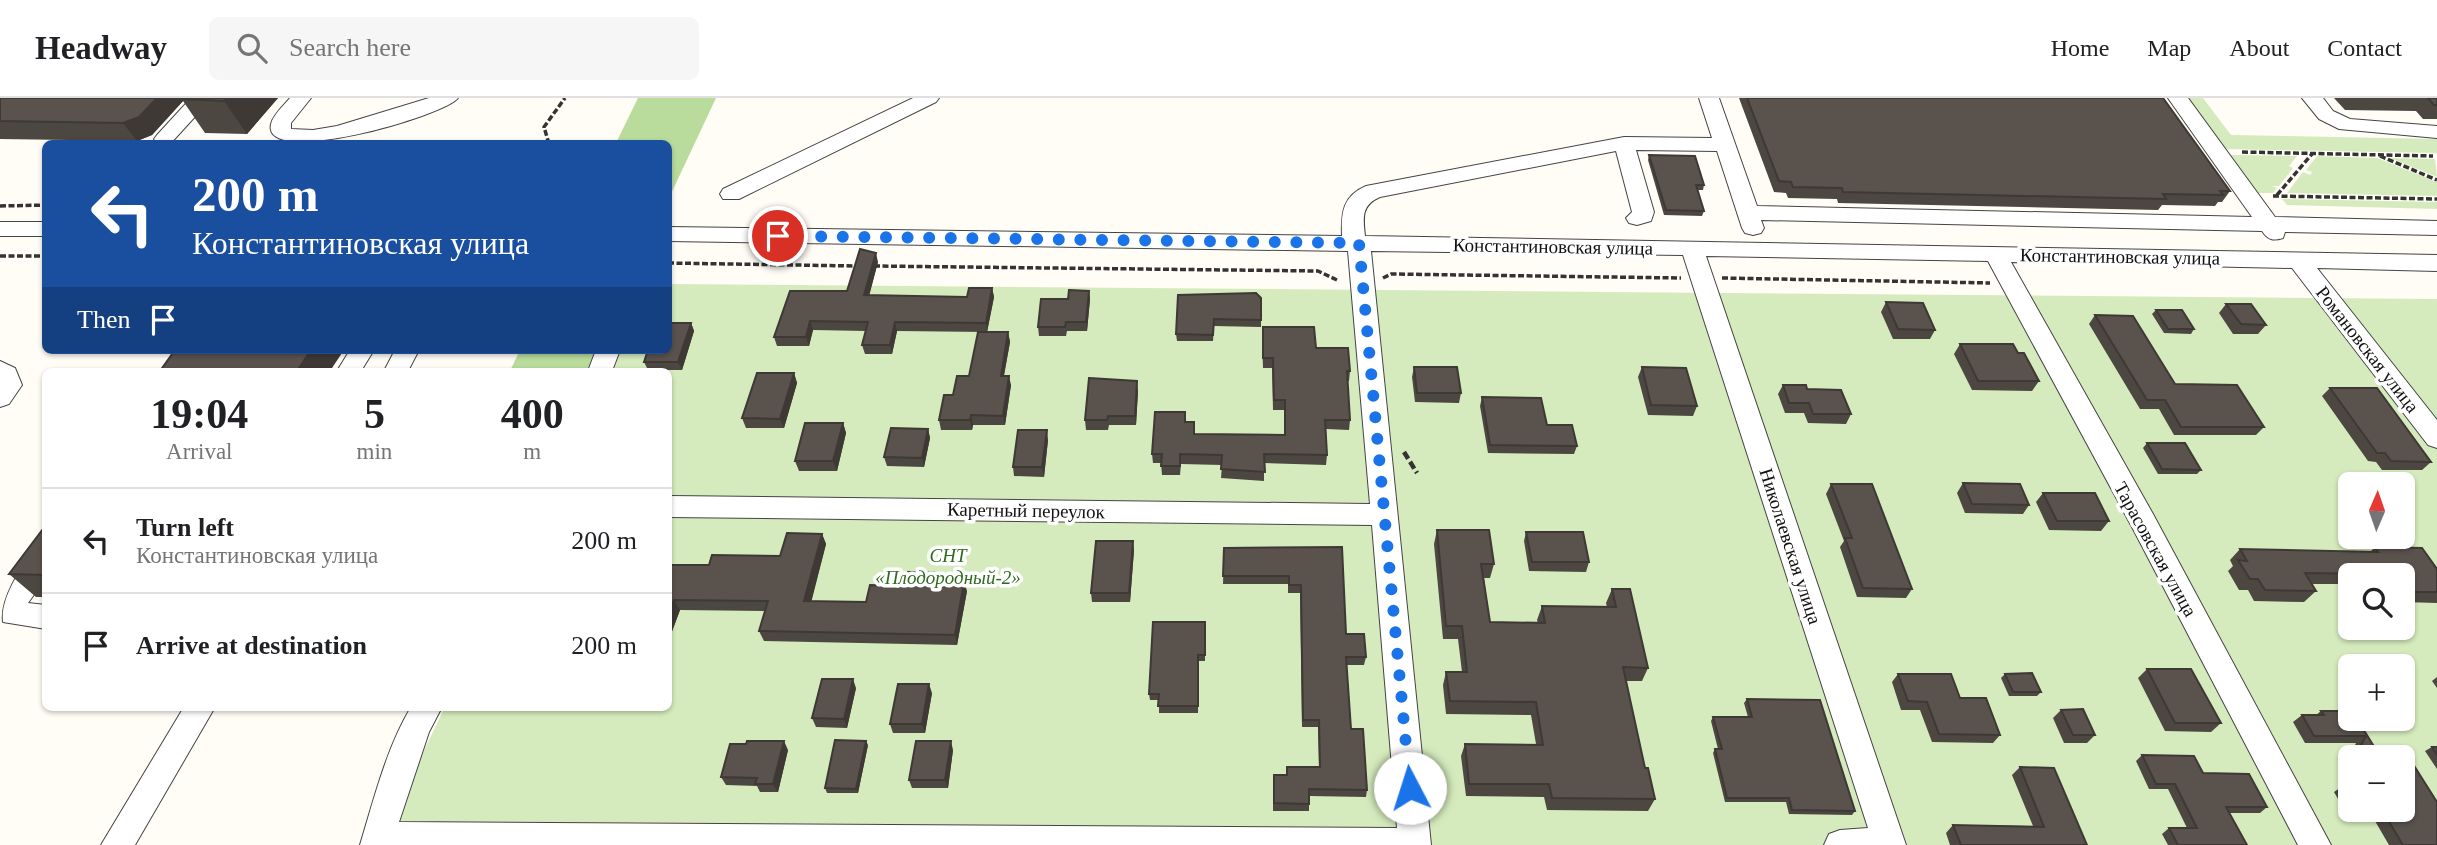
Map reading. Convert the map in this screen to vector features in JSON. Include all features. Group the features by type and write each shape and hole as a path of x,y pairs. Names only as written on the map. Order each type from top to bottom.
{"street":[{"path":"164,139 202,98"},
{"path":"301,98 281,122 281,132 285,135 305,136 356,128 448,98"},
{"path":"731,194 929,98"},
{"path":"1709,98 1761,250"},
{"path":"2178,98 2296,260"},
{"path":"2312,98 2326,116 2346,125 2437,132"},
{"path":"425,711 398,774 378,841 1415,844 1353,207 1356,199 1364,194 1624,143 1725,145"},
{"path":"1624,143 1643,212 1643,216 1637,218"},
{"path":"1748,213 2437,228"},
{"path":"0,229 42,229"},
{"name":"Константиновская улица","path":"672,234 1692,248 2437,263"},
{"name":"Николаевская улица","path":"1692,248 1889,844"},
{"name":"Тарасовская улица","path":"1995,254 2150,534 2315,845"},
{"name":"Романовская улица","path":"2296,260 2437,439"},
{"path":"0,370 6,374 10,384 0,398"},
{"name":"Каретный переулок","path":"672,506 1384,515"},
{"path":"42,561 10,607 13,614 42,617"},
{"path":"117,845 199,711"},
{"path":"1840,845 1889,844"}],"path":[{"path":"548,140 544,127 565,98"},
{"path":"2216,152 2433,156"},
{"path":"2277,196 2312,154"},
{"path":"2377,155 2437,180"},
{"path":"2248,195 2437,199"},
{"path":"0,206 42,205"},
{"path":"0,256 42,256"},
{"path":"672,263 860,265"},
{"path":"1326,265 1326,273"},
{"path":"874,266 1326,273 1342,284"},
{"path":"1736,271 1739,278"},
{"path":"1382,287 1381,279 1391,274 1688,278"},
{"path":"1714,278 1998,283"},
{"path":"1403,451 1417,473"}],"green space":[{"path":"638,98 716,98 672,192 672,140 617,140"},
{"path":"2184,98 2203,98 2231,135 2437,139 2437,153 2222,149"},
{"path":"2227,155 2297,156 2289,166 2293,168 2279,186 2272,186 2277,188 2273,193 2255,193"},
{"path":"2317,156 2377,158 2437,182 2437,196 2287,193 2303,172 2310,175 2312,172 2306,170"},
{"path":"2390,158 2435,159 2437,177"},
{"path":"2282,199 2437,202 2437,209 2287,205"},
{"name":"СНТ «Плодородный-2»","path":"672,284 2437,299 2437,845 378,845 443,711 672,711 672,368 607,368 614,354 672,354"},
{"path":"518,354 594,354 588,368 511,368"}],"building":[{"path":"0,98 157,98 139,117 123,123 0,121"},
{"path":"183,98 227,98 224,101"},
{"path":"1747,98 2163,98 2230,191 2220,191 2223,195 2163,194 2166,199 1843,192 1842,188 1793,187 1791,182 1779,181"},
{"path":"2428,98 2437,98 2437,105 2434,105"},
{"path":"1649,155 1695,156 1704,185 1696,185 1704,211 1666,210"},
{"path":"860,249 876,253 864,295 967,297 969,288 992,288 986,323 895,322 890,345 862,345 868,322 810,321 806,337 774,337 790,291 847,291"},
{"path":"1069,290 1089,291 1086,322 1066,322 1065,327 1038,327 1041,299 1068,299"},
{"path":"1256,293 1261,298 1261,320 1214,319 1213,335 1176,334 1178,295"},
{"path":"1886,302 1923,303 1935,330 1898,329"},
{"path":"2226,304 2251,304 2266,325 2241,324"},
{"path":"2156,310 2182,310 2194,329 2168,329"},
{"path":"2095,315 2133,316 2175,384 2237,385 2264,427 2181,427 2165,400 2147,400"},
{"path":"672,323 691,323 678,362 644,362 647,354 672,354"},
{"path":"1263,327 1314,327 1316,348 1348,348 1350,420 1325,420 1327,455 1264,454 1265,472 1221,469 1222,455 1180,454 1180,466 1161,466 1162,454 1152,454 1155,412 1185,412 1185,422 1194,422 1194,434 1285,435 1285,400 1274,400 1273,358 1263,358"},
{"path":"978,332 1008,332 1001,376 1009,376 1003,416 971,415 970,420 939,420 944,395 953,395 957,376 969,376"},
{"path":"1960,344 2013,344 2018,353 2024,353 2039,381 1978,381"},
{"path":"172,354 308,354 299,368 162,368"},
{"path":"1414,367 1457,367 1461,393 1417,393"},
{"path":"1642,367 1686,368 1697,406 1651,405"},
{"path":"757,373 794,373 780,419 742,418"},
{"path":"1089,378 1137,381 1135,416 1108,416 1107,420 1085,420"},
{"path":"1783,385 1841,390 1851,414 1813,414 1809,403 1789,403"},
{"path":"2330,388 2377,388 2431,462 2391,461 2385,453 2377,453"},
{"path":"1482,397 1541,398 1547,425 1572,425 1577,446 1490,445"},
{"path":"805,423 843,423 833,461 795,461"},
{"path":"891,428 928,429 922,458 884,457"},
{"path":"1018,430 1047,430 1042,467 1013,467"},
{"path":"2147,443 2185,443 2201,470 2162,469"},
{"path":"1963,483 2020,484 2029,505 1972,504"},
{"path":"1831,484 1872,484 1912,589 1863,588 1845,538 1852,538"},
{"path":"2043,493 2095,493 2109,521 2057,521"},
{"path":"42,530 42,575 9,574"},
{"path":"1437,530 1489,530 1494,564 1481,564 1490,622 1545,623 1542,606 1616,607 1612,589 1630,589 1648,668 1623,667 1645,768 1648,768 1655,799 1552,798 1549,784 1469,784 1465,744 1543,745 1536,702 1450,701 1446,672 1467,672 1462,626 1446,626"},
{"path":"1526,532 1583,532 1589,562 1532,562"},
{"path":"787,533 822,534 804,601 866,602 870,585 905,586 908,572 940,573 938,580 964,581 955,635 759,631 768,601 674,600 672,605 672,565 709,565 712,555 780,556"},
{"path":"1096,541 1133,541 1129,593 1091,593"},
{"path":"1342,547 1346,634 1364,634 1366,657 1346,657 1351,729 1363,729 1367,790 1309,789 1309,804 1274,803 1274,775 1287,775 1287,767 1320,767 1319,720 1303,720 1301,585 1289,585 1289,576 1223,576 1224,548"},
{"path":"2422,548 2437,569 2437,592 2415,592 2415,563 2338,563 2338,573 2305,573 2316,591 2265,590 2258,579 2250,579 2238,560 2247,561 2240,549 2378,552 2377,550"},
{"path":"1153,622 1205,622 1205,655 1198,655 1198,706 1158,706 1159,694 1149,694"},
{"path":"2147,669 2191,669 2221,723 2175,723"},
{"path":"2032,673 2041,692 2013,692 2005,674"},
{"path":"1898,674 1951,674 1960,698 1986,698 2000,735 1939,734 1927,702 1908,701"},
{"path":"822,679 853,679 844,719 812,718"},
{"path":"898,684 929,684 922,724 890,724"},
{"path":"1747,699 1820,700 1855,811 1792,810 1789,798 1727,798 1715,749 1722,749 1713,717 1752,717"},
{"path":"2083,709 2095,735 2073,735 2061,710"},
{"path":"2321,711 2338,711 2338,731 2364,731 2373,745 2361,745 2366,736 2314,736 2302,715 2324,715"},
{"path":"835,740 866,741 856,789 825,788"},
{"path":"747,741 784,741 773,784 755,784 757,778 721,777 730,744 746,744"},
{"path":"916,741 951,741 945,780 909,780"},
{"path":"2142,755 2194,756 2203,773 2249,774 2267,807 2226,807 2247,845 2178,845 2169,828 2197,828 2175,784 2156,784"},
{"path":"2020,767 2054,768 2087,845 1961,845 1953,825 2044,827"},
{"path":"2415,767 2437,802 2437,845 2403,845 2389,822 2415,822"}],"route":[{"path":"778,236 1359,243 1410,788"}]}
